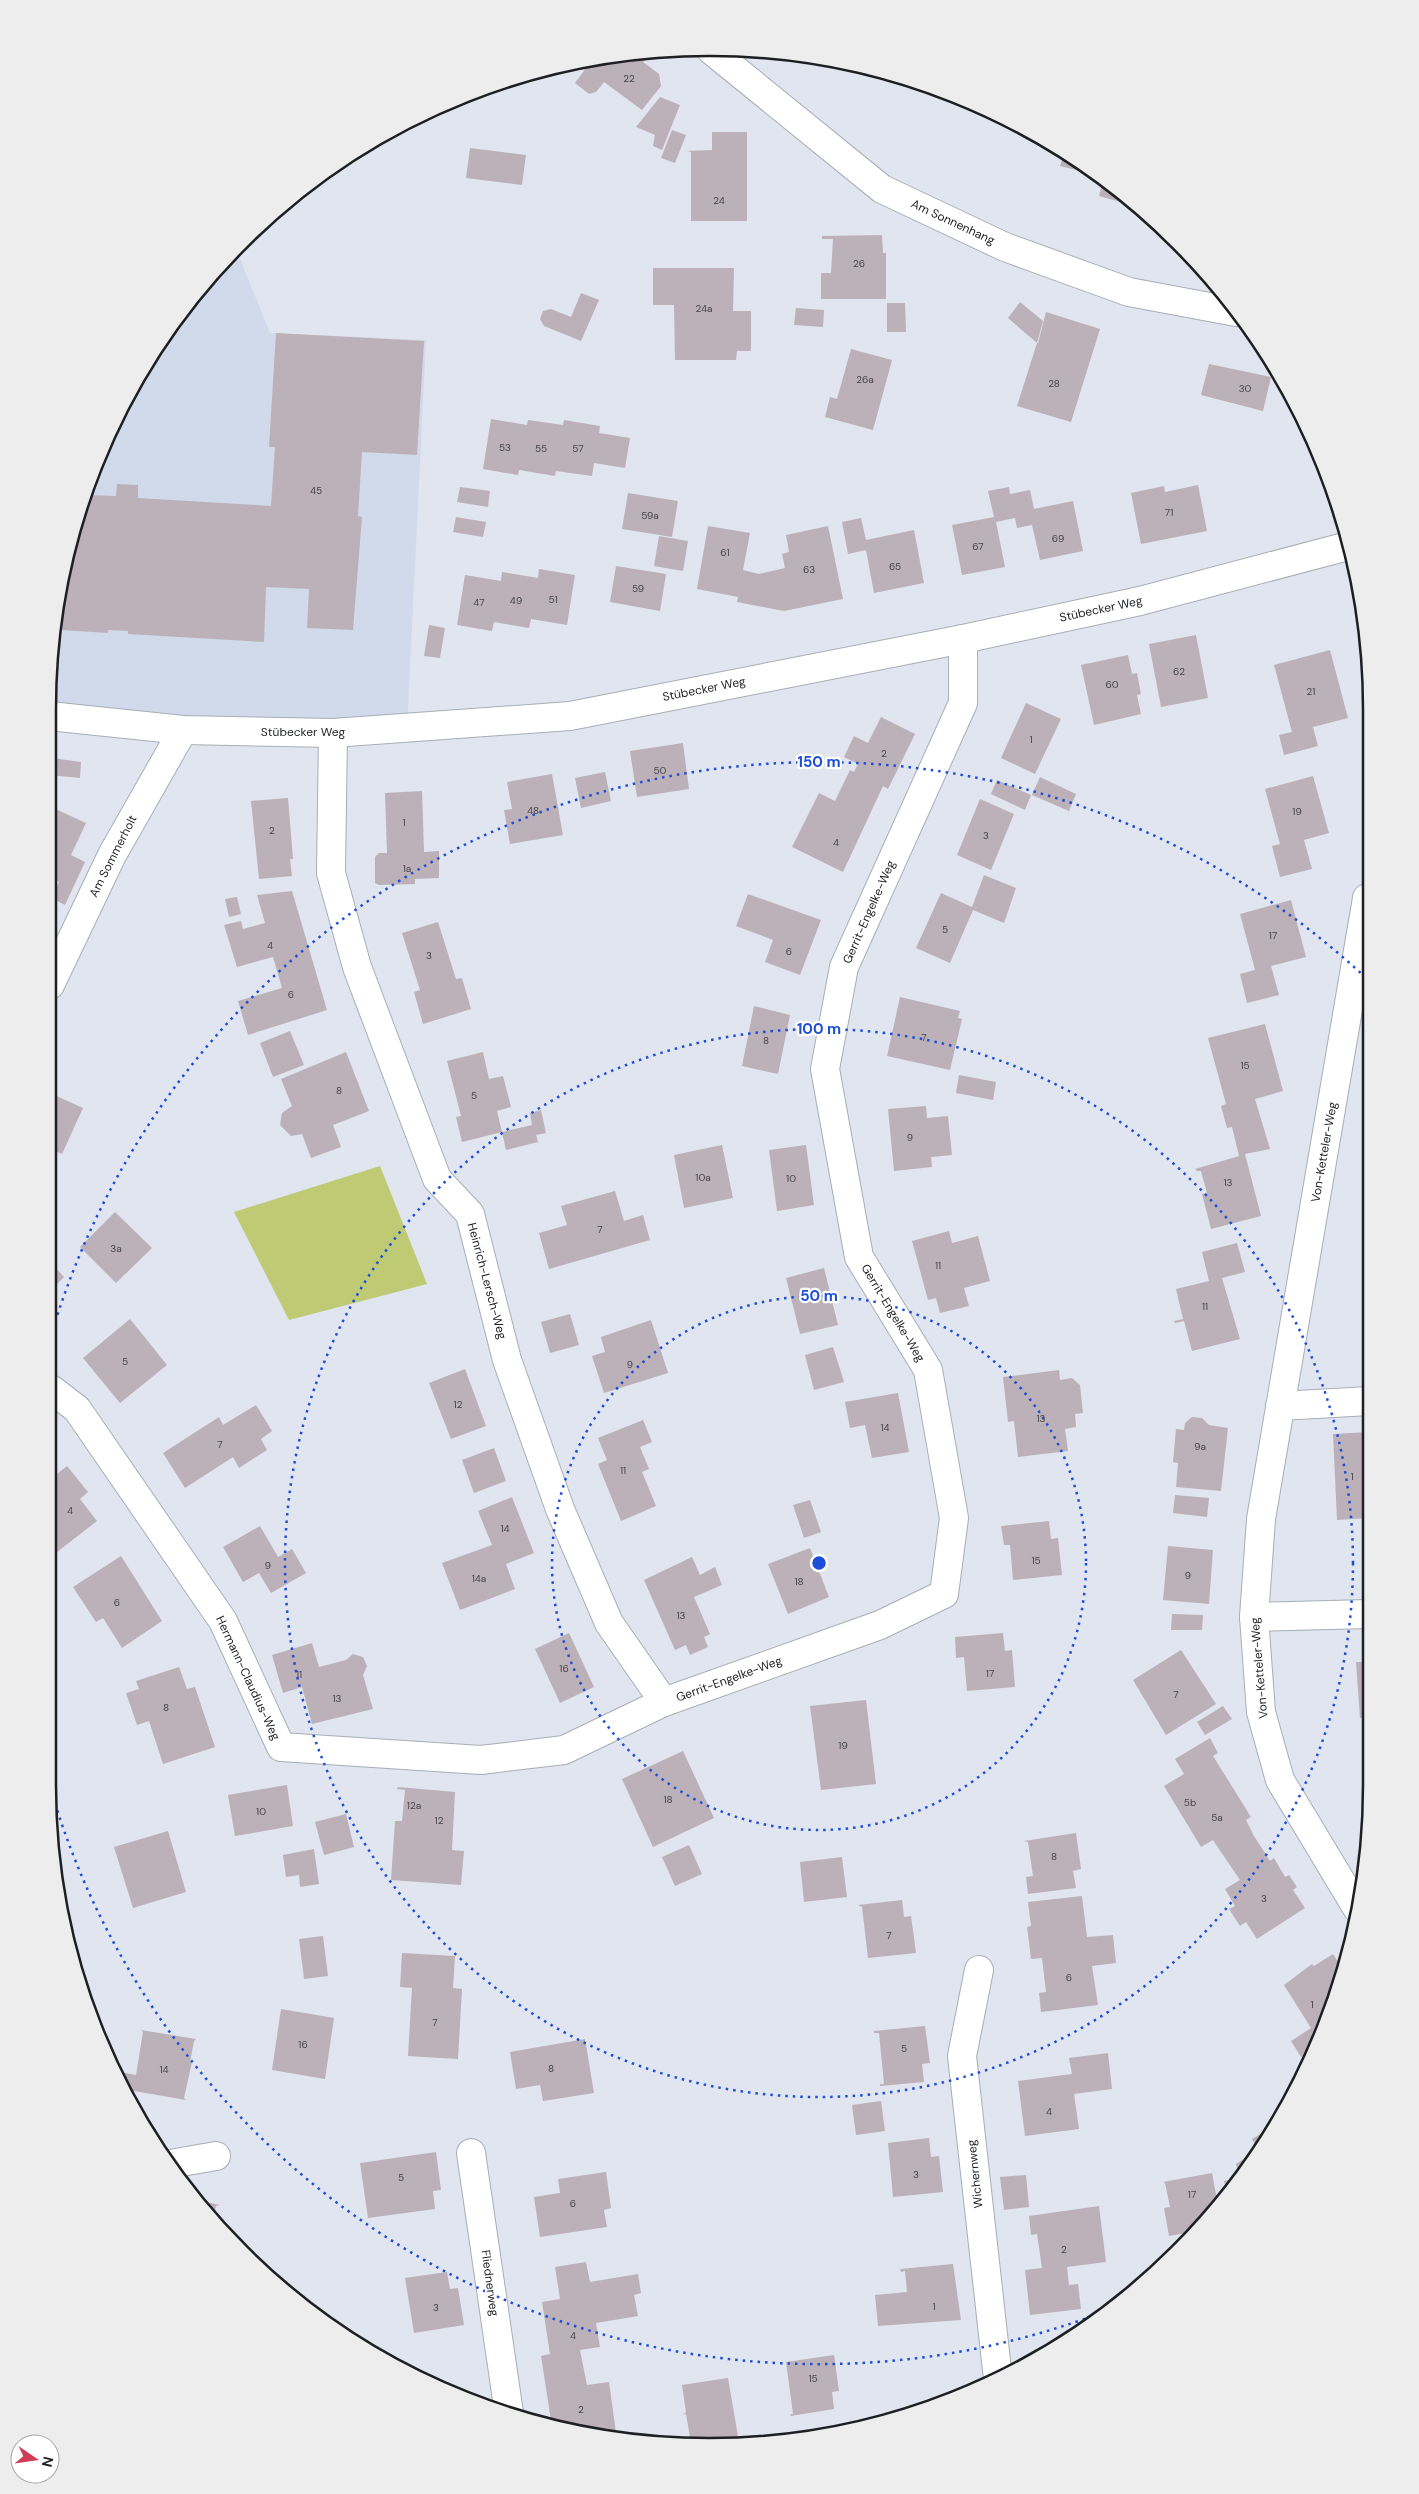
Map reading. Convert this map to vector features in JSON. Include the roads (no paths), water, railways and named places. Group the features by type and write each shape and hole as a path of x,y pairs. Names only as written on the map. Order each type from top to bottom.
{"street":[{"name":"Am Sonnenhang","path":"719,56 882,189 1004,247 1129,292 1227,310"},
{"name":"Stübecker Weg","path":"56,717 183,730 333,733 570,716 963,639 1140,600 1342,548"},
{"name":"Gerrit-Engelke-Weg","path":"664,1702 880,1625 944,1594 954,1518 928,1370 859,1257 825,1069 844,967 963,704 963,639"},
{"name":"Am Sommerholt","path":"56,972 112,855 183,730"},
{"name":"Heinrich-Lersch-Weg","path":"333,733 332,873 357,967 437,1179 470,1214 507,1360 560,1509 609,1624 664,1702"},
{"name":"Von-Ketteler-Weg","path":"1352,1900 1280,1780 1261,1712 1254,1617 1261,1519 1363,921"},
{"name":"Hermann-Claudius-Weg","path":"56,1392 77,1409 224,1620 281,1747 481,1760 564,1750 664,1702"},
{"path":"1280,1406 1363,1401"},
{"path":"1254,1617 1363,1614"},
{"name":"Wichernweg","path":"978,1970 962,2056 997,2370"},
{"name":"Fliednerweg","path":"471,2153 508,2405"},
{"path":"177,2163 216,2156"}]}
